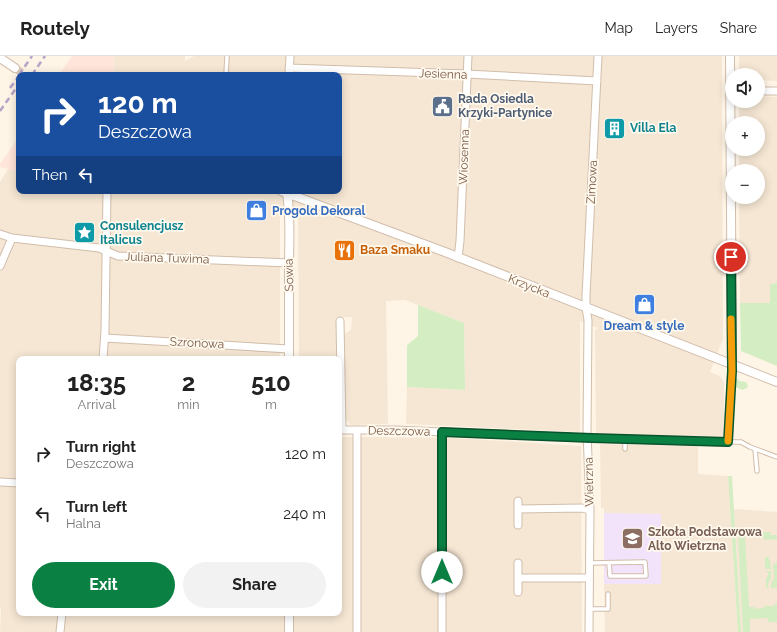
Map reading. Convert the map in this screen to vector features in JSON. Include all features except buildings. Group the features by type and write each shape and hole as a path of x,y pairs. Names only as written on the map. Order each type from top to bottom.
{"street":[{"path":"289,71 290,56"},
{"name":"Wiosenna","path":"458,258 468,56"},
{"name":"Zimowa","path":"586,308 598,56"},
{"path":"730,56 730,68"},
{"path":"0,58 15,68"},
{"name":"Jesienna","path":"289,71 467,74 597,81"},
{"path":"765,91 777,91"},
{"path":"728,442 732,364 731,108"},
{"path":"104,356 107,194"},
{"name":"Sowia","path":"286,194 290,207 290,356"},
{"name":"Krzycka","path":"290,194 777,382"},
{"name":"Juliana Tuwima","path":"0,234 12,238 99,248 118,256 289,263"},
{"path":"0,266 12,238"},
{"name":"Wietrzna","path":"586,308 588,320 588,438 590,510 589,632"},
{"name":"Deszczowa","path":"340,321 340,356"},
{"name":"Szronowa","path":"105,338 289,349"},
{"name":"Deszczowa","path":"342,430 442,432 625,440 728,442"},
{"name":"Deszczowa","path":"357,430 357,632"},
{"path":"442,432 442,632"},
{"path":"0,482 16,483"},
{"path":"518,500 518,525"},
{"path":"518,509 582,508 590,510"},
{"path":"518,563 518,592"},
{"path":"518,578 589,578"},
{"path":"60,632 62,616"},
{"path":"289,616 289,632"}],"lane":[{"path":"226,72 227,56"},
{"path":"625,440 625,449"},
{"path":"728,442 741,442 777,457"},
{"path":"755,449 757,472"},
{"path":"589,563 609,562 646,562 646,576 610,576 609,562"},
{"path":"589,609 608,609 608,594"}],"shaded area":[{"path":"72,56 114,56 113,72 61,72"},
{"path":"114,56 185,56 185,61 194,56 722,56 723,339 710,372 720,376 724,382 724,440 596,434 595,330 598,328 580,321 580,431 406,424 407,387 465,390 464,323 405,300 386,301 388,424 351,425 346,419 344,334 351,330 352,317 337,317 338,356 299,356 298,214 280,206 280,356 16,356 16,616 342,616 342,437 456,438 581,446 582,632 0,632 0,182 8,169 16,171 16,194 342,194 342,72 113,72"},
{"path":"739,56 777,56 777,81 765,80 765,68 739,68"},
{"path":"765,96 777,97 777,283 770,284 770,303 740,303 739,204 765,204 765,164 739,164 739,156 765,156 765,116 739,116 739,108 765,108"},
{"path":"16,141 16,171 0,167 0,164"},
{"path":"600,444 698,446 698,474 728,476 738,632 605,632 604,584 661,584 661,514 604,513 604,508 601,508"},
{"path":"734,509 777,512 777,632 741,632"},
{"name":"Szkoła Podstawowa Alto Wietrzna","path":"604,513 661,514 661,584 604,584"}],"green space":[{"path":"777,283 777,366 741,351 740,303 770,303 770,284"},
{"path":"418,305 464,323 465,390 407,387 407,345 418,336"},
{"path":"735,378 739,381 746,382 748,386 747,388 742,390 734,386"},
{"path":"728,476 732,476 741,632 738,632"},
{"path":"770,532 771,535 777,535 777,539 764,540 763,536 745,537 749,607 754,607 755,609 764,608 765,606 774,606 777,604 777,622 768,622 768,618 750,619 750,632 743,632 738,534"},
{"path":"765,557 768,557 770,561 771,569 765,569"},
{"path":"777,563 777,588 771,588 774,578 773,564"},
{"path":"765,571 771,571 771,578 768,584 769,588 766,588 766,577 768,577 768,572"}],"tunnel":[{"path":"15,68 21,72"}],"railway":[{"path":"21,72 32,56"},
{"path":"34,72 45,56"},
{"path":"10,88 16,80"},
{"path":"0,111 16,88"}],"slow traffic":[{"path":"728,441 732,371 731,319"}],"place":[{"name":"Rada Osiedla Krzyki-Partynice","path":"443,106"},
{"name":"Villa Ela","path":"615,128"},
{"name":"Progold Dekoral","path":"257,211"},
{"name":"Consulencjusz Italicus","path":"85,233"},
{"name":"Baza Smaku","path":"345,250"},
{"name":"Dream & style","path":"644,305"},
{"name":"Szkoła Podstawowa Alto Wietrzna","path":"632,539"}],"route":[{"path":"442,572 442,432 658,441 728,442 732,371 731,257"}]}
